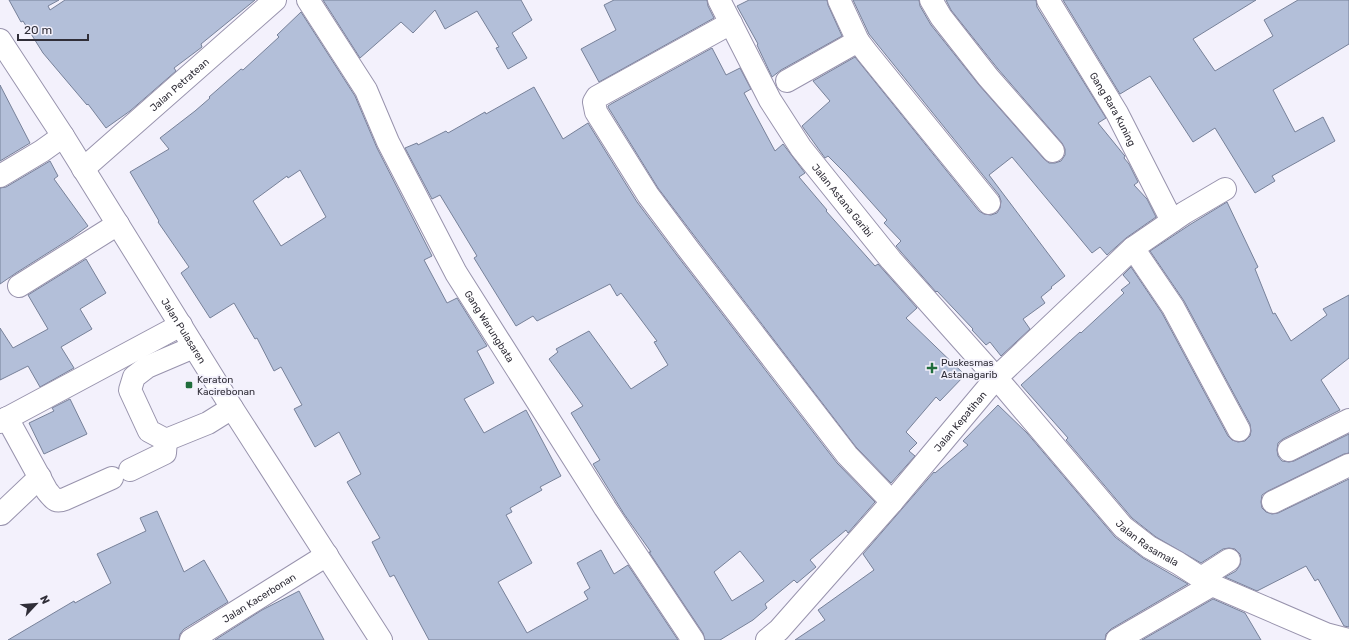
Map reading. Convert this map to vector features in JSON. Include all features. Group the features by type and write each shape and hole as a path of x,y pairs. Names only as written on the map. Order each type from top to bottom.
{"street":[{"name":"Jalan Petratean","path":"83,170 275,0"},
{"name":"Gang Warungbata","path":"308,0 366,90 388,142 456,273 605,508 693,640"},
{"name":"Jalan Astana Garibi","path":"719,0 770,100 801,148 891,260 996,378"},
{"path":"839,0 858,41 904,100 989,203"},
{"path":"931,0 941,17 988,77 1053,151"},
{"name":"Gang Rara Kuning","path":"1048,0 1117,113 1172,221"},
{"path":"731,23 597,97 594,102 596,112 648,195 689,250 847,455 892,502"},
{"name":"Jalan Pulasaren","path":"0,40 63,136 232,408 381,640"},
{"path":"787,81 858,41"},
{"path":"0,176 42,151 63,136"},
{"name":"Jalan Kepatihan","path":"767,640 778,630 892,502 996,378 1133,248 1172,221 1225,189"},
{"path":"19,286 118,224"},
{"path":"1133,248 1173,307 1239,430"},
{"path":"166,440 165,453 59,501 55,500 47,491 40,477 3,420 181,325"},
{"path":"194,347 147,367 134,377 130,390 149,431 166,440 208,423 232,408"},
{"name":"Jalan Rasamala","path":"996,378 1123,527 1149,547 1206,581 1326,634 1348,640"},
{"path":"1289,450 1349,420"},
{"path":"1273,502 1349,465"},
{"path":"1,514 40,477"},
{"name":"Jalan Kacerbonan","path":"191,640 327,555"},
{"path":"1117,640 1206,581 1229,560"}],"building":[{"path":"9,0 59,0 48,6 50,10 65,0 255,0 201,44 202,47 174,68 176,71 130,111 106,128 88,104 87,105 43,53 23,21 21,22"},
{"path":"323,0 521,0 532,20 512,33 527,58 508,69 496,48 499,47 477,11 445,29 435,10 413,33 401,22 360,58"},
{"path":"614,0 707,0 708,6 714,18 599,82 581,49 616,30 604,5"},
{"path":"749,0 827,0 842,36 781,70 772,77 757,45 758,44 737,6"},
{"path":"853,0 919,0 920,6 931,25 979,85 1044,159 1049,163 1055,163 1061,161 1065,155 1065,149 1062,143 998,69 951,10 946,0 1036,0 1037,7 1106,118 1098,123 1125,156 1124,158 1129,164 1138,182 1134,185 1147,199 1156,217 1126,238 1107,255 1100,247 1092,253 1012,157 989,175 1065,276 1041,297 1045,303 1023,319 1030,329 1001,356 990,342 986,345 901,252 896,246 901,241 884,223 887,220 828,156 825,158 802,126 830,101 813,81 855,57 979,211 984,214 991,215 997,213 1000,208 1001,201 999,195 869,34"},
{"path":"1063,0 1256,0 1193,39 1215,71 1273,36 1264,20 1298,0 1349,0 1349,44 1273,90 1295,132 1323,117 1335,141 1272,176 1275,181 1255,193 1215,128 1193,142 1150,76 1120,94"},
{"path":"301,12 355,96 377,148 432,256 424,260 447,303 457,298 487,346 477,351 494,383 464,399 484,433 526,410 561,476 540,487 542,490 510,508 512,512 506,515 532,563 498,582 527,633 588,599 584,592 590,588 577,563 601,550 614,574 628,565 678,640 429,640 394,575 390,577 372,542 380,538 347,482 361,474 339,432 315,447 294,409 302,405 281,367 274,371 257,338 255,339 234,303 210,318 181,273 189,267 158,222 159,221 130,172 169,149 160,138 195,111 241,69 243,70 279,37 277,35","holes":["300,170 326,217 281,246 253,201 287,176 288,178"]},
{"path":"712,48 726,75 740,68 751,89 744,93 775,151 783,144 805,173 799,177 827,210 826,211 875,266 878,264 917,308 906,318 965,375 940,401 936,397 906,432 917,443 909,451 915,456 891,483 856,447 658,188 608,107"},
{"path":"0,85 30,143 0,161"},
{"path":"534,87 563,139 588,123 637,202 679,258 837,463 875,502 848,533 846,530 810,560 816,567 797,583 794,580 765,604 767,608 753,620 720,640 705,640 703,633 649,552 651,552 624,514 593,464 600,460 571,413 583,406 549,359 558,352 556,349 589,331 631,389 668,365 654,342 657,341 621,293 617,296 610,284 537,321 533,316 516,326 474,258 477,256 440,195 432,199 405,148 417,143 418,145 446,131 448,133 485,112 486,114","holes":["740,551 764,581 732,601 714,572"]},
{"path":"50,161 58,176 54,179 88,226 0,284 0,188 6,187"},
{"path":"1227,202 1258,267 1255,269 1273,314 1275,313 1291,341 1327,315 1323,309 1349,295 1349,358 1321,380 1340,410 1283,439 1278,443 1277,450 1278,456 1282,461 1294,461 1349,434 1349,453 1344,454 1268,491 1262,495 1261,502 1262,508 1266,512 1272,514 1278,513 1349,479 1349,627 1344,626 1318,579 1315,581 1306,566 1257,591 1225,577 1236,571 1240,565 1240,554 1235,549 1223,549 1201,563 1156,537 1132,518 1066,440 1068,438 1021,385 1124,293 1121,290 1130,283 1123,275 1131,267 1162,313 1228,436 1232,440 1238,442 1245,441 1250,436 1250,424 1184,301 1150,251"},
{"path":"86,259 106,293 80,309 92,329 61,347 74,368 40,387 28,366 0,380 0,328 13,348 48,329 28,295"},
{"path":"70,399 87,434 44,454 29,423 54,411 52,408"},
{"path":"998,405 1027,433 1115,537 1143,558 1188,584 1111,629 1106,634 1105,640 795,640 825,620 818,610 874,570 863,554 934,472 935,473 968,445 963,441"},
{"path":"157,511 184,572 204,560 228,602 184,629 180,634 179,640 8,640 74,601 75,603 111,583 97,554 146,531 140,518"},
{"path":"299,591 324,640 215,640 262,610"},
{"path":"1213,599 1245,613 1261,640 1142,640"}],"place":[{"name":"Puskesmas Astanagarib","path":"932,368"},
{"name":"Keraton Kacirebonan","path":"189,385"}]}
